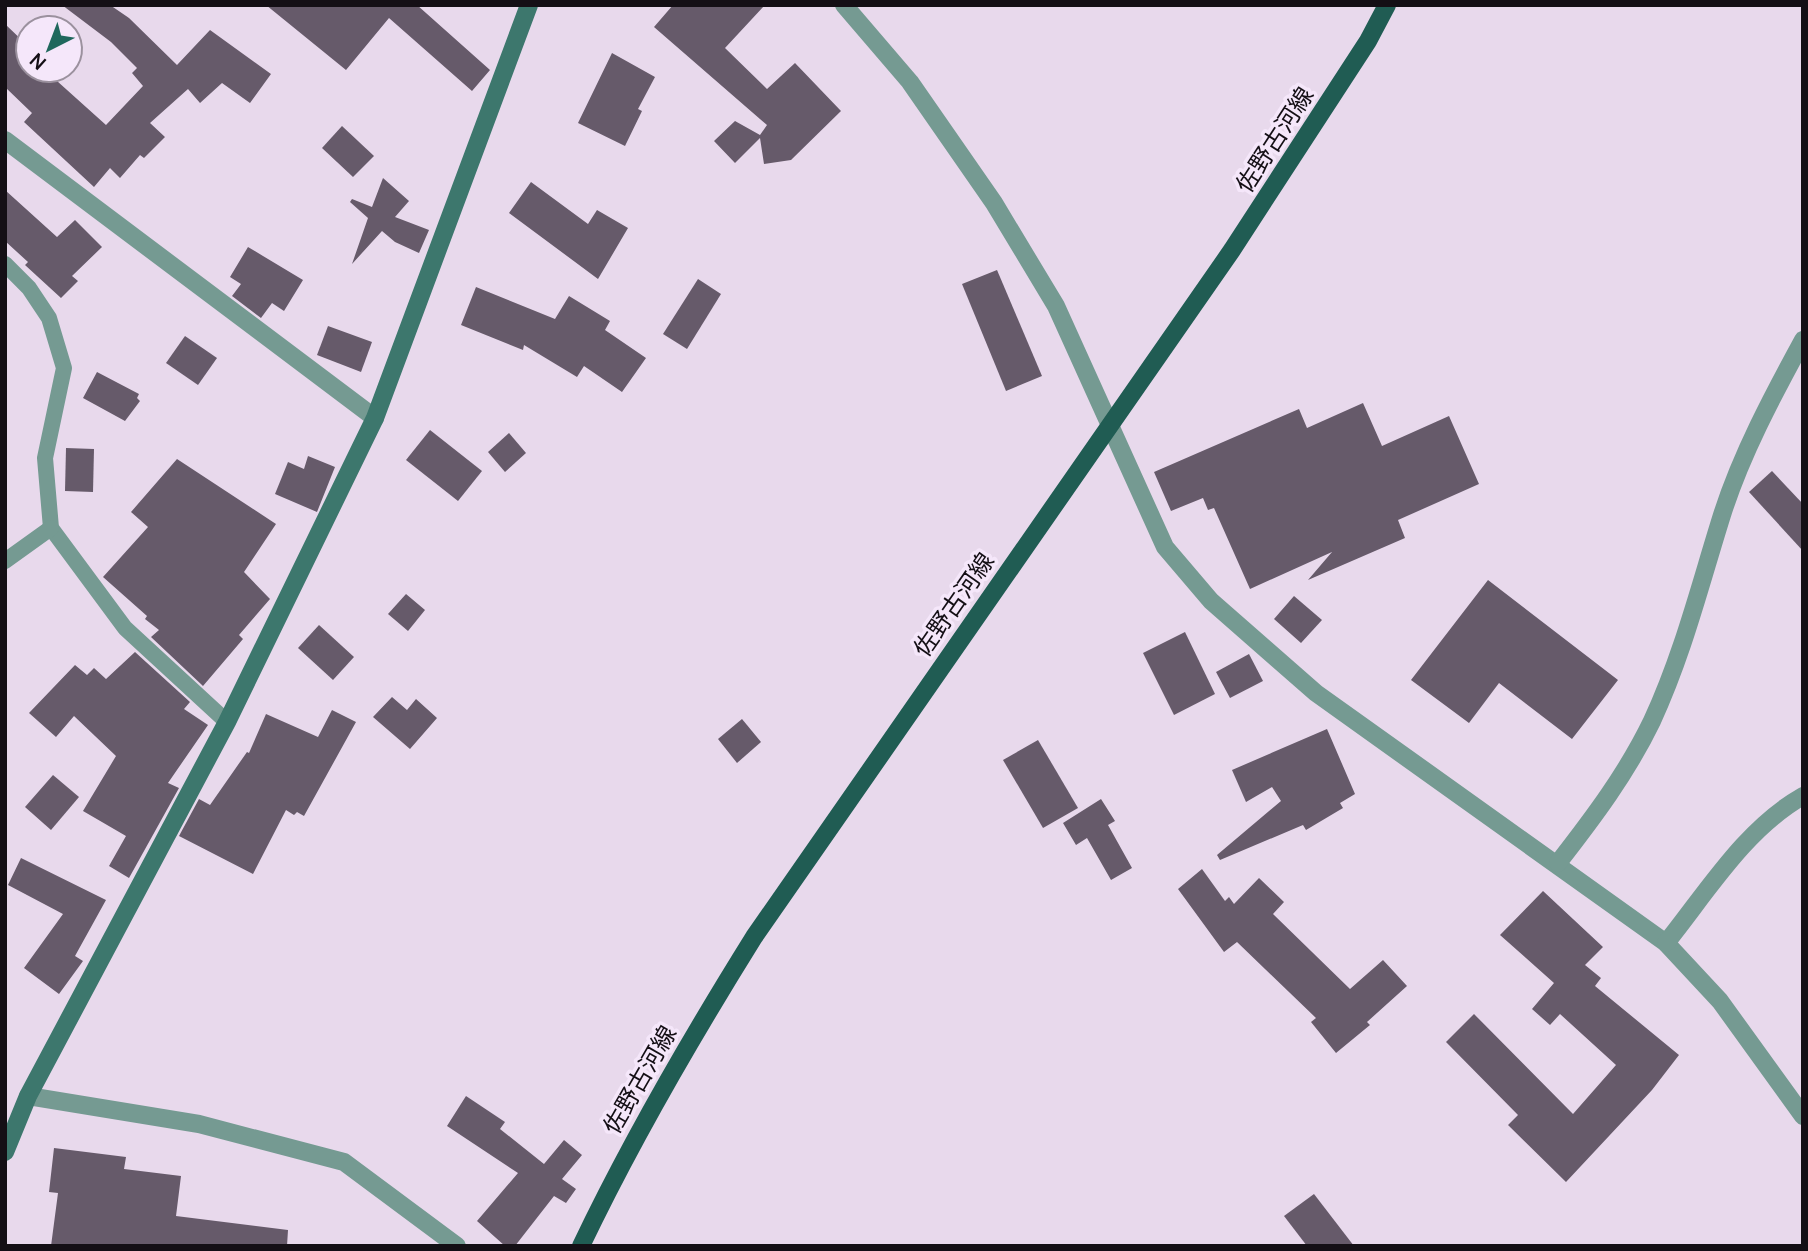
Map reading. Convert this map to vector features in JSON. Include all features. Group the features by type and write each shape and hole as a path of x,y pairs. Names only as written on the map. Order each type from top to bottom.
{"main road":[{"name":"佐野古河線","path":"581,1246 628,1149 686,1046 754,937 1265,202 1387,5"}],"street":[{"path":"5,1152 28,1096 227,722 375,418 529,5"},
{"path":"844,5 910,82 994,203 1056,306 1165,547 1211,601 1316,694 1558,863 1666,943 1720,1001 1803,1116"},
{"path":"5,140 375,418"},
{"path":"1558,863 1612,793 1651,723 1684,645 1723,512 1780,382 1803,340"},
{"path":"1666,943 1745,844 1777,811 1803,796"},
{"path":"28,1096 199,1124 344,1162 457,1246"}],"lane":[{"path":"5,264 29,288 49,318 64,368 45,457 51,528 125,628 227,722"},
{"path":"5,561 51,528"}],"building":[{"path":"62,5 110,5 129,18 177,65 210,30 271,74 250,103 222,83 200,103 188,89 150,123 165,137 144,158 140,155 120,178 110,168 94,187 24,122 32,113 5,87 5,24 14,33 14,84 60,84 106,125 143,86 132,73 137,68 111,42 84,22 84,14 74,14"},
{"path":"266,5 417,5 490,70 472,91 389,18 346,70"},
{"path":"673,5 765,5 725,48 767,89 795,63 841,111 791,160 764,164 760,138 735,163 714,141 735,121 760,135 767,125 654,27"},
{"path":"612,53 655,77 638,109 642,111 625,146 578,123"},
{"path":"342,126 374,156 353,177 322,148"},
{"path":"383,178 409,201 395,217 429,230 419,253 395,242 382,231 352,264 368,218 350,202 352,199 372,207"},
{"path":"531,182 588,224 597,210 628,228 598,279 509,213"},
{"path":"5,190 57,237 75,220 102,247 72,276 78,281 61,298 25,265 28,262 5,241"},
{"path":"248,247 303,280 284,311 272,303 261,318 232,296 241,284 230,277"},
{"path":"997,270 1042,376 1006,391 962,284"},
{"path":"698,279 721,294 687,349 663,334"},
{"path":"476,287 555,319 569,296 610,321 605,330 646,358 622,392 584,366 577,377 524,345 523,350 461,325"},
{"path":"328,326 372,342 361,372 317,355"},
{"path":"185,336 217,358 198,385 166,363"},
{"path":"97,372 139,394 137,398 140,401 125,421 83,398"},
{"path":"1363,403 1382,446 1449,416 1479,484 1398,520 1405,538 1308,580 1332,552 1250,589 1214,508 1208,510 1203,498 1171,511 1154,472 1299,409 1307,428"},
{"path":"430,430 482,471 458,501 406,460"},
{"path":"509,433 526,453 505,472 488,452"},
{"path":"66,448 94,449 93,492 65,491"},
{"path":"308,456 335,467 317,512 275,494 288,462 304,469"},
{"path":"177,459 276,524 244,572 270,599 239,635 243,639 203,686 151,637 159,630 145,619 147,616 103,577 148,527 131,512"},
{"path":"1772,471 1803,504 1803,551 1749,492"},
{"path":"1488,580 1618,680 1572,739 1499,683 1469,723 1411,680"},
{"path":"406,594 425,610 408,631 388,614"},
{"path":"1294,596 1322,620 1301,643 1274,619"},
{"path":"319,625 354,657 333,680 298,648"},
{"path":"1185,632 1215,694 1174,715 1143,653"},
{"path":"135,652 190,702 184,709 208,725 168,783 179,788 129,878 109,866 126,836 83,811 116,756 74,716 56,737 29,713 75,665 87,675 94,668 106,679"},
{"path":"1249,654 1263,681 1230,698 1216,672"},
{"path":"392,697 407,710 416,699 437,718 410,749 373,717"},
{"path":"332,710 356,722 304,816 297,812 294,815 286,810 253,874 179,836 199,799 210,805 247,752 249,753 266,714 318,737"},
{"path":"742,719 761,742 737,763 718,739"},
{"path":"1327,729 1355,794 1340,803 1343,808 1306,830 1303,825 1220,860 1217,855 1281,801 1272,787 1246,802 1232,770"},
{"path":"1038,740 1078,808 1043,828 1003,760"},
{"path":"53,775 79,797 51,830 25,807"},
{"path":"1101,799 1115,821 1108,825 1132,868 1111,880 1087,838 1076,845 1063,823"},
{"path":"21,858 106,900 75,956 83,961 59,994 24,968 63,914 8,885"},
{"path":"1202,869 1225,901 1229,897 1234,904 1259,878 1284,902 1273,914 1350,989 1383,960 1407,986 1367,1022 1370,1025 1336,1053 1311,1022 1316,1018 1237,942 1224,952 1178,889"},
{"path":"1543,891 1603,947 1585,965 1601,978 1595,986 1679,1055 1652,1090 1566,1182 1508,1125 1518,1115 1446,1042 1474,1014 1573,1114 1616,1065 1560,1014 1550,1025 1532,1009 1554,983 1500,935"},
{"path":"466,1096 505,1122 500,1129 544,1164 564,1140 582,1155 562,1179 576,1189 566,1203 554,1196 515,1246 505,1246 477,1221 518,1173 447,1126"},
{"path":"54,1148 126,1157 124,1169 181,1176 176,1216 288,1230 287,1246 51,1246 58,1193 49,1192"},
{"path":"1314,1194 1354,1246 1307,1246 1284,1216"}]}
